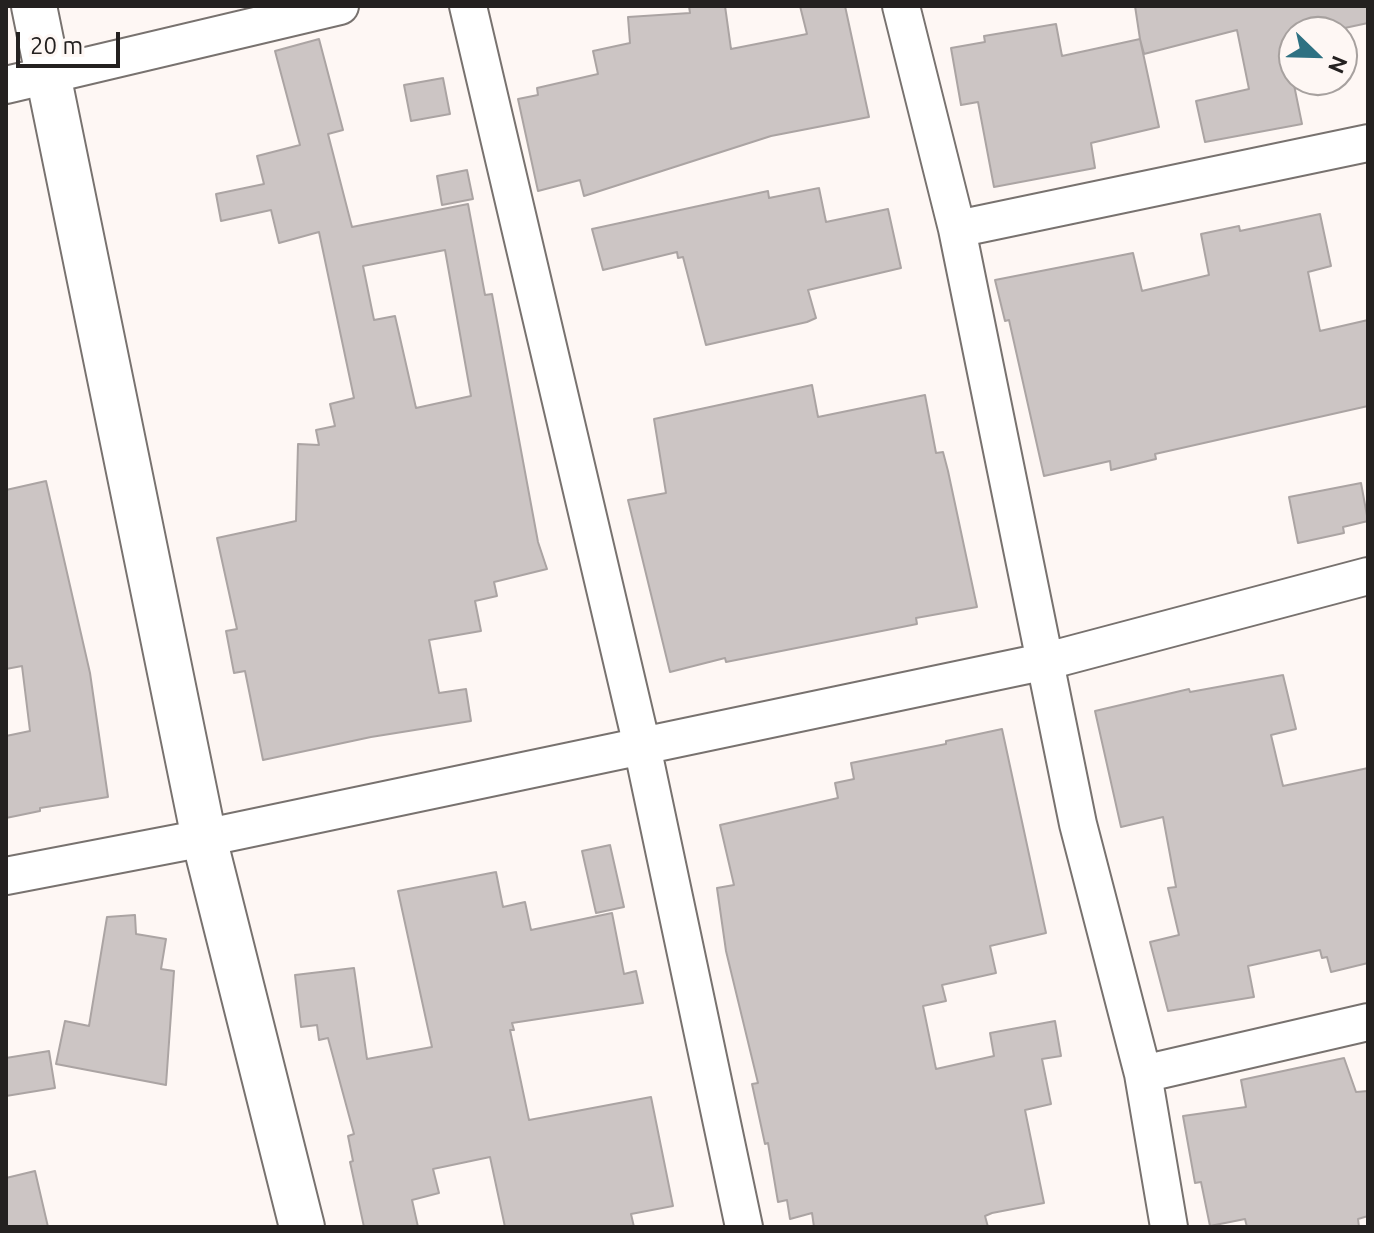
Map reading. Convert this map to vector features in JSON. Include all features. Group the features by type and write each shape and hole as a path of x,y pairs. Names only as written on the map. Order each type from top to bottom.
{"street":[{"path":"34,6 204,838 302,1227"},
{"path":"6,85 49,78 340,6"},
{"path":"468,6 642,746 744,1227"},
{"path":"901,6 957,229 1078,824 1143,1074 1169,1227"},
{"path":"957,229 1368,143"},
{"path":"6,876 204,838 1047,661 1368,576"},
{"path":"1143,1074 1368,1022"}],"building":[{"path":"689,6 725,6 731,49 807,34 800,6 845,6 869,117 771,136 584,196 580,180 538,191 518,99 538,95 537,88 598,74 593,51 630,43 628,17 690,13"},
{"path":"1135,6 1368,6 1368,23 1358,25 1358,16 1278,16 1278,96 1296,96 1302,124 1205,142 1196,101 1249,89 1237,30 1144,54"},
{"path":"1056,24 1062,56 1140,39 1159,127 1091,143 1095,168 994,187 978,102 961,105 951,48 985,42 984,36"},
{"path":"319,39 343,130 328,134 352,227 468,204 485,295 492,294 538,542 547,569 494,582 497,596 475,601 481,631 429,640 439,693 466,689 471,721 371,737 263,760 245,671 234,673 226,631 237,629 217,538 296,521 298,444 319,445 316,430 335,426 330,404 354,398 319,232 279,243 271,210 221,221 216,194 264,184 257,156 300,145 275,51","holes":["445,250 471,396 416,408 395,316 374,320 363,266"]},
{"path":"443,78 450,114 411,121 404,85"},
{"path":"467,170 473,199 442,205 437,176"},
{"path":"819,188 826,222 888,209 901,268 808,290 816,318 807,322 706,345 683,257 678,258 677,252 603,270 592,229 768,191 769,198"},
{"path":"1320,214 1331,266 1308,272 1320,331 1368,320 1368,406 1155,454 1156,459 1111,470 1110,461 1044,476 1009,320 1005,321 995,280 1133,253 1142,291 1209,275 1201,234 1239,226 1240,231"},
{"path":"812,385 818,417 925,395 936,453 943,452 948,471 977,607 916,618 917,624 726,662 725,658 670,672 628,500 666,493 654,419"},
{"path":"46,481 90,673 108,797 40,808 40,811 6,818 6,736 30,731 22,666 6,669 6,490"},
{"path":"1361,483 1368,521 1343,527 1344,533 1298,543 1289,497"},
{"path":"1283,675 1296,729 1271,735 1283,786 1368,768 1368,963 1331,972 1327,957 1322,958 1320,950 1248,966 1254,997 1168,1011 1150,942 1179,935 1168,888 1176,887 1163,817 1121,827 1095,711 1189,689 1190,692"},
{"path":"1002,729 1046,933 990,946 996,973 942,985 946,1001 923,1006 936,1069 994,1056 990,1033 1055,1021 1061,1056 1042,1059 1051,1104 1025,1110 1044,1203 985,1216 988,1227 814,1227 812,1213 790,1219 787,1200 778,1202 768,1143 765,1144 752,1084 758,1083 726,951 717,888 734,885 720,825 838,798 835,783 854,779 851,763"},
{"path":"610,845 624,907 596,913 582,851"},
{"path":"496,872 503,907 525,902 531,930 612,913 624,974 636,971 643,1003 512,1023 514,1030 510,1030 529,1120 651,1097 673,1206 631,1214 634,1227 505,1227 490,1157 433,1169 439,1193 412,1200 418,1227 364,1227 350,1162 353,1161 348,1136 354,1134 328,1038 319,1040 317,1025 301,1027 295,975 354,968 367,1059 432,1047 398,891"},
{"path":"135,915 136,934 166,939 161,969 174,971 166,1085 56,1064 65,1021 89,1026 107,917"},
{"path":"49,1051 55,1088 6,1096 6,1058"},
{"path":"1344,1058 1356,1092 1368,1091 1368,1216 1358,1219 1359,1227 1247,1227 1245,1219 1210,1226 1201,1182 1195,1183 1183,1116 1246,1107 1241,1080"},
{"path":"35,1171 48,1227 6,1227 6,1178"}]}
